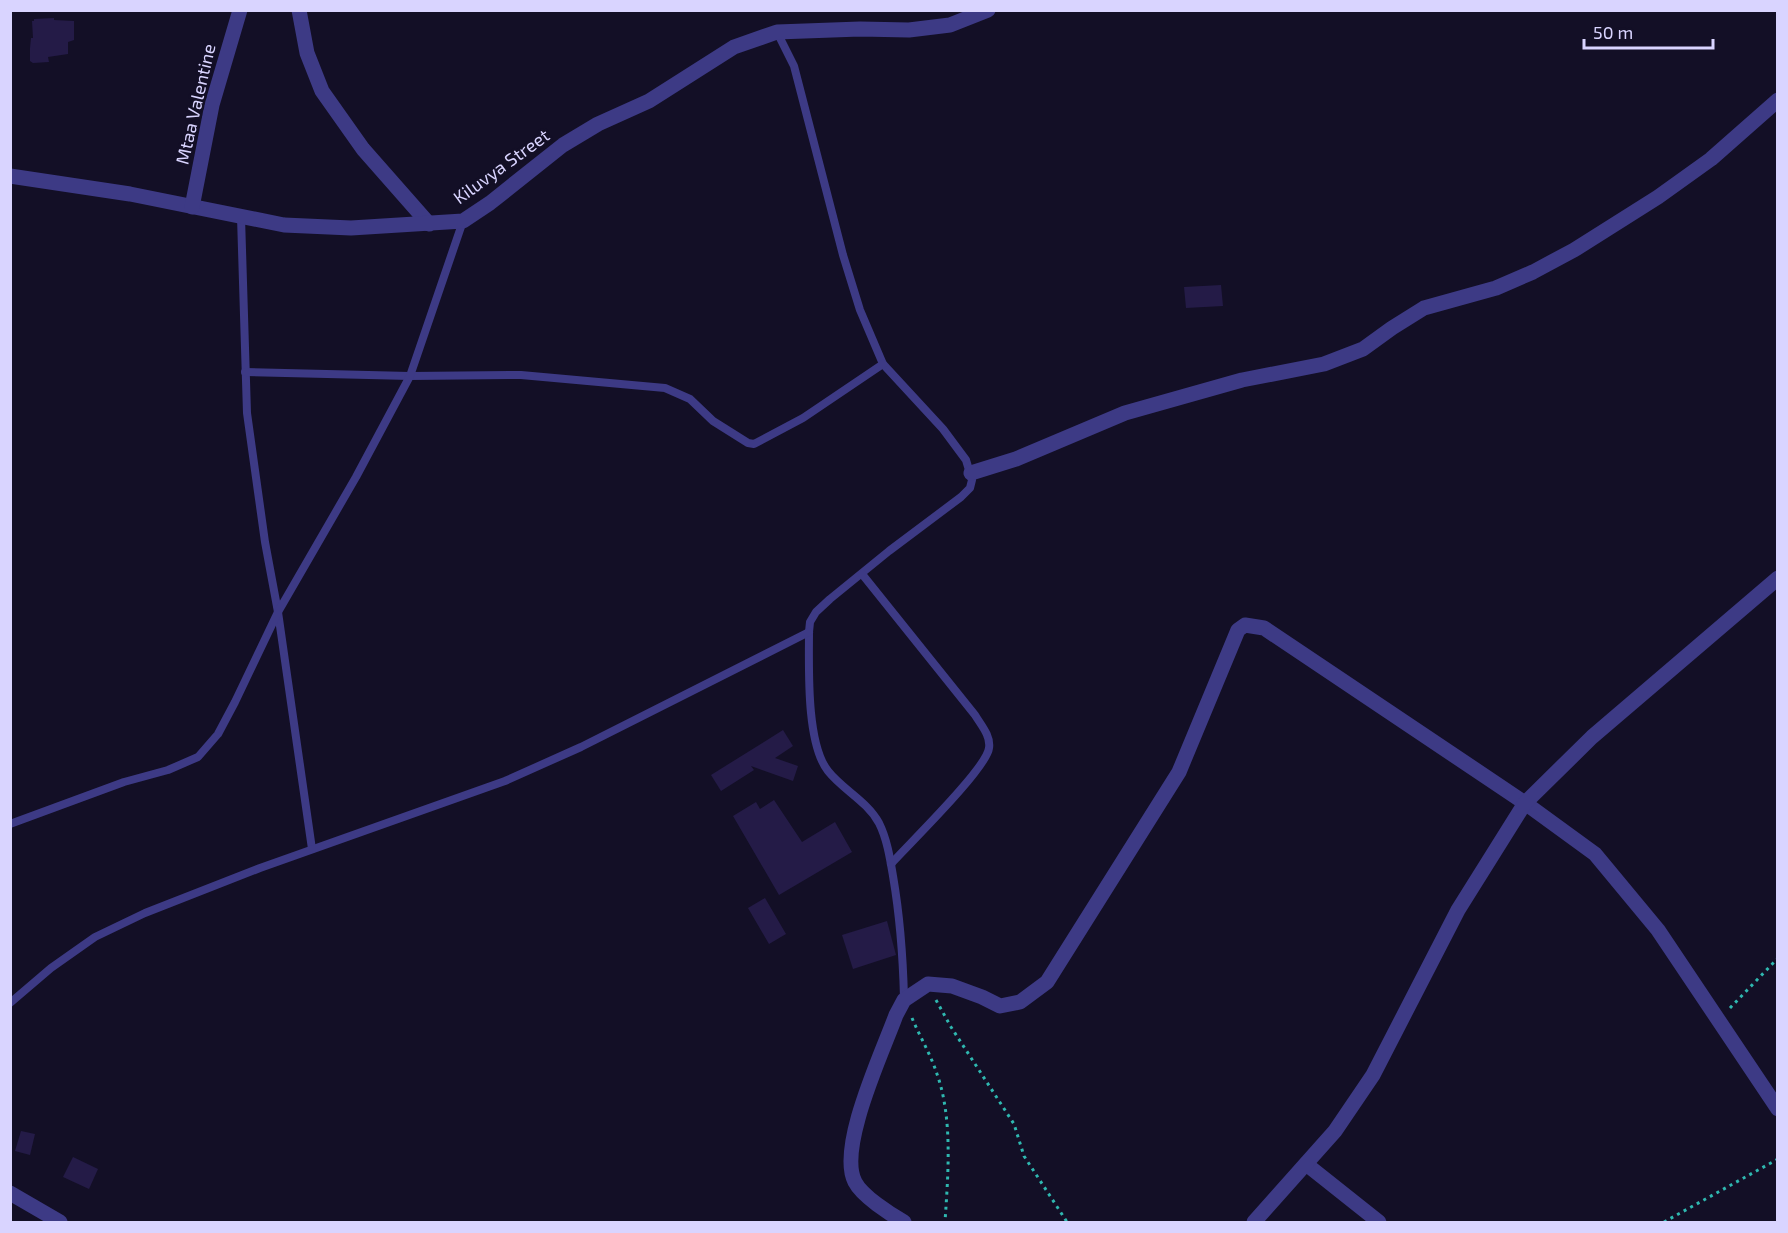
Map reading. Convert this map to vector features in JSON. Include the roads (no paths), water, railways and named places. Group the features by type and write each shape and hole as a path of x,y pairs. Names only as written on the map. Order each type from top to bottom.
{"street":[{"path":"299,10 307,53 322,91 363,149 429,224"},
{"name":"Kiluvya Street","path":"10,176 130,194 284,225 351,228 463,221 562,145 598,124 649,101 734,47 777,32 909,30 950,25 988,10"},
{"name":"Mtaa Valentine","path":"192,207 212,105 236,12"},
{"path":"971,473 1016,459 1125,413 1242,380 1324,364 1363,349 1424,308 1496,288 1533,272 1658,197 1710,159 1778,100"},
{"path":"1254,1222 1335,1131 1373,1075 1458,910 1525,803 1592,737 1778,578"},
{"path":"904,1222 880,1207 855,1183 850,1166 856,1124 904,1000 928,984 952,986 999,1006 1020,1002 1047,982 1179,772 1238,630 1245,625 1264,628 1525,803 1594,854 1658,930 1778,1109"},
{"path":"1306,1164 1379,1222"},
{"path":"10,1193 60,1222"}],"lane":[{"path":"777,32 794,66 843,255 860,310 883,364 943,429 966,460 971,473 970,488 961,497 816,612 810,622 811,707 820,752 827,770 868,809 879,823 886,841 901,922 904,1000"},
{"path":"241,217 247,413 312,849"},
{"path":"10,824 124,782 168,771 198,757 218,734 278,612 356,477 410,376 463,221"},
{"path":"245,372 410,376 521,375 664,388 690,399 713,421 748,443 754,444 803,418 883,364"},
{"path":"862,574 975,716 987,734 990,747 986,760 969,781 891,864"},
{"path":"10,1003 51,968 95,937 145,913 312,849 505,782 581,747 809,632"}]}
